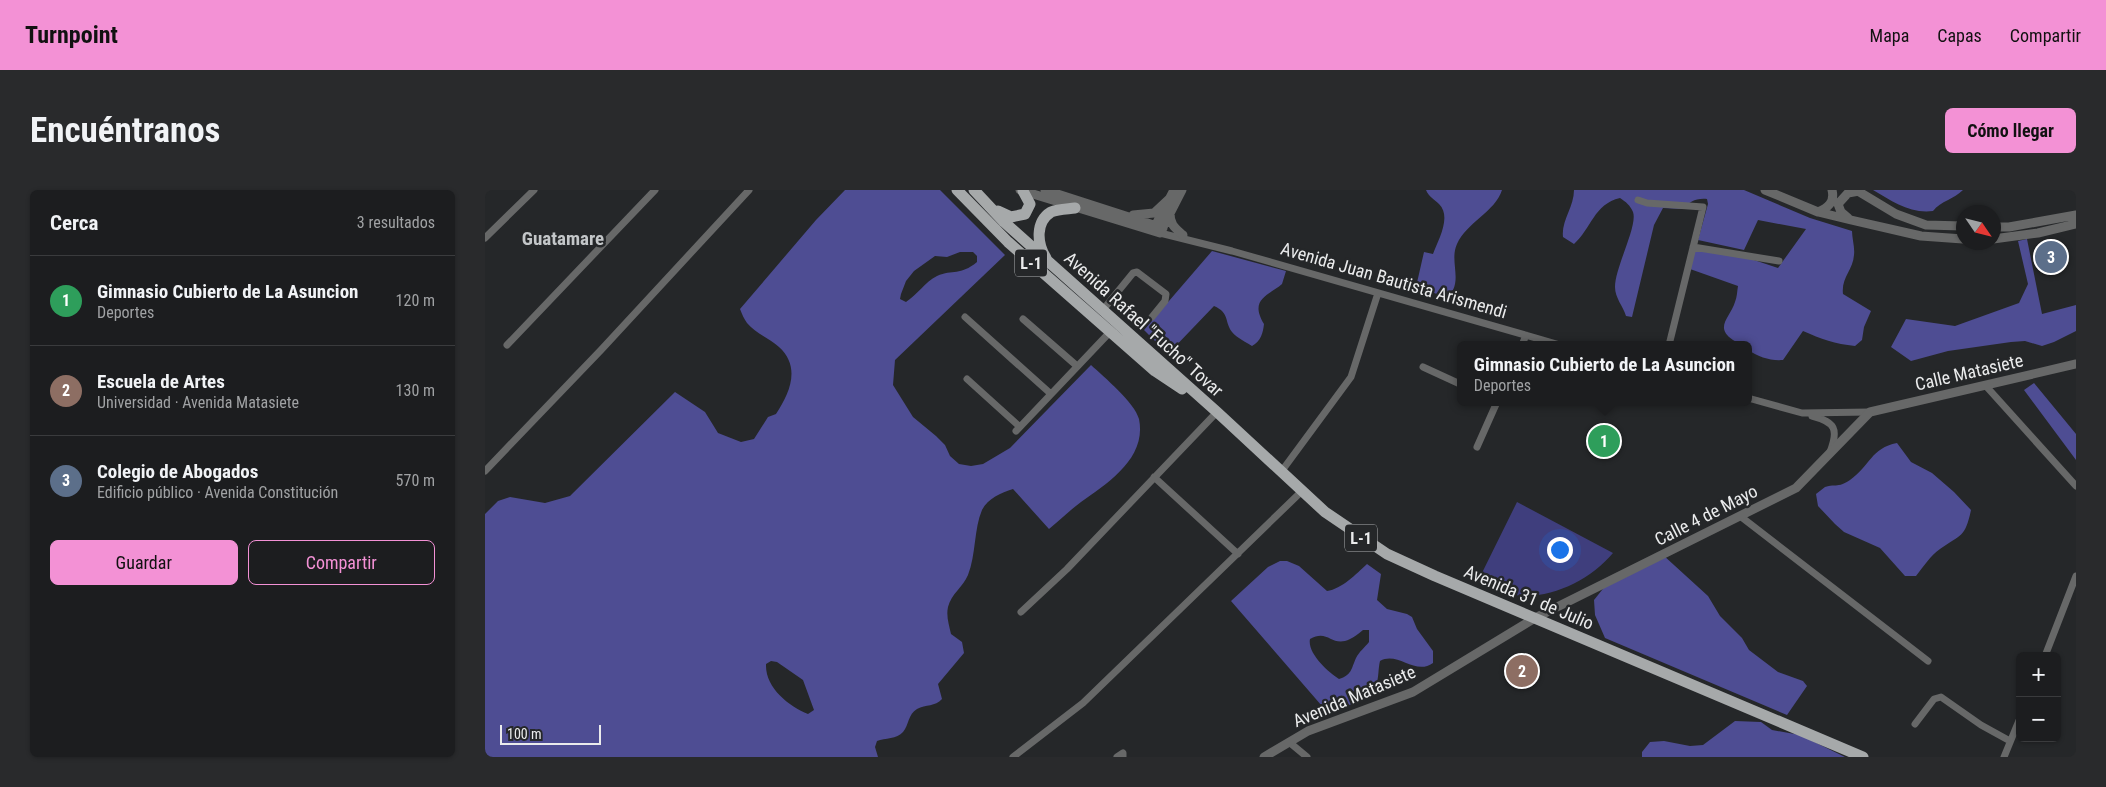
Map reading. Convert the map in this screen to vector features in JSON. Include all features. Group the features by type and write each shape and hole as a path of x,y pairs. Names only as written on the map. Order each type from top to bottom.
{"main road":[{"name":"Avenida Rafael \"Fucho\" Tovar","path":"957,190 1008,242 1109,332 1155,371 1217,412"},
{"name":"Avenida Rafael \"Fucho\" Tovar","path":"974,190 987,205 1052,266 1217,412"},
{"name":"L-1","path":"987,205 1011,217 1021,216 1028,210 1030,204 1028,197 1021,190"},
{"path":"1052,266 1042,251 1039,232 1043,218 1053,211 1075,208"},
{"name":"Avenida 31 de Julio","path":"1217,412 1302,491 1338,521 1387,554 1863,757"}],"street":[{"path":"485,238 535,190"},
{"path":"507,345 655,190"},
{"path":"485,471 601,350 749,190"},
{"name":"Avenida Juan Bautista Arismendi","path":"1021,190 1075,208 1183,235 1218,247"},
{"name":"Avenida Juan Bautista Arismendi","path":"1045,190 1065,193 1158,229 1547,341"},
{"name":"L-1","path":"1158,229 1174,190"},
{"path":"1158,229 1182,190"},
{"path":"1765,190 1818,212 1921,236 1956,238"},
{"path":"1818,212 1827,208 1831,202 1832,190"},
{"path":"1851,220 1841,212 1837,204 1848,194 1857,191 1895,214 1926,225 1956,226"},
{"name":"L-1","path":"1127,216 1154,213 1169,199"},
{"path":"1637,200 1647,203 1703,207 1670,341"},
{"path":"1170,212 1170,221 1174,228 1183,235"},
{"path":"2001,226 2009,227 2076,214"},
{"path":"2001,238 2038,233 2076,224"},
{"path":"1693,247 1779,261"},
{"path":"1102,310 1133,273 1137,272 1165,294 1165,301 1153,317"},
{"path":"1281,472 1351,377 1378,293"},
{"path":"965,318 1051,394"},
{"path":"1023,319 1077,366"},
{"path":"967,379 1018,429 1109,332"},
{"path":"1524,341 1527,335"},
{"name":"Calle Matasiete","path":"1870,412 2076,364"},
{"path":"1423,367 1457,383"},
{"path":"1985,385 2076,486"},
{"path":"1752,399 1830,422 1836,433 1830,453"},
{"path":"1477,447 1495,406"},
{"path":"1021,612 1067,569 1217,412"},
{"path":"1801,413 1870,412"},
{"name":"Calle 4 de Mayo","path":"1535,618 1796,488 1870,412"},
{"path":"1154,477 1238,554"},
{"path":"1013,757 1083,703 1302,491"},
{"path":"1741,516 1928,661"},
{"path":"2047,652 2076,576"},
{"name":"Avenida Matasiete","path":"1264,757 1308,731 1413,692 1535,618"},
{"path":"1915,724 1934,699 1941,697 1981,725 2010,741"},
{"path":"2004,757 2016,727"},
{"path":"1289,742 1307,757"},
{"path":"1117,757 1123,753 1123,757"}],"shaded area":[{"path":"845,190 940,190 1005,255 895,360 893,385 913,417 945,445 950,456 959,464 971,466 983,464 1010,448 1091,365 1132,405 1139,419 1140,433 1137,446 1131,457 1113,478 1049,529 1013,489 995,496 988,502 979,517 968,575 952,598 947,610 951,634 962,642 964,653 938,684 942,699 914,711 905,729 900,734 877,741 875,747 878,757 485,757 485,514 498,501 510,497 545,503 570,496 675,392 705,412 718,433 741,442 754,439 768,417 776,414 781,406 789,389 791,371 786,355 779,347 750,327 740,309 816,220","holes":["960,252 973,252 977,256 977,262 961,271 937,276 906,302 900,299 906,281 914,271 935,256 947,257","771,661 777,662 803,680 814,710 808,714 793,706 779,695 769,681 767,673 766,664"]},
{"path":"1426,190 1502,190 1493,205 1467,229 1457,244 1454,256 1455,285 1453,290 1440,295 1416,287 1424,252 1433,254 1444,222 1443,209"},
{"path":"1574,190 1744,190 1810,218 1852,231 1854,255 1852,265 1845,279 1843,294 1871,311 1864,327 1862,340 1855,346 1848,345 1828,341 1803,331 1783,360 1778,360 1765,358 1752,352 1752,341 1735,341 1727,335 1724,326 1736,300 1738,286 1690,269 1692,255 1697,250 1748,258 1778,268 1806,229 1758,220 1744,250 1698,240 1708,204 1707,199 1693,201 1682,209 1663,208 1654,225 1632,317 1626,316 1616,295 1615,287 1634,218 1631,207 1620,198 1611,201 1599,211 1574,244 1563,237"},
{"path":"1873,190 1963,190 1933,211 1917,211 1901,206"},
{"path":"2027,239 2042,314 2076,305 2076,331 2042,346 2025,341 2011,342 1948,351 1911,361 1891,347 1906,319 1955,326 2019,303 2028,284 2018,241"},
{"path":"1212,251 1286,271 1282,284 1266,295 1259,304 1260,316 1264,324 1261,336 1258,342 1252,346 1239,338 1232,332 1225,314 1214,306 1168,354 1144,330"},
{"path":"2034,383 2076,434 2076,460 2024,390"},
{"path":"1897,443 1911,462 1932,473 1971,510 1964,531 1933,555 1916,576 1905,576 1880,548 1844,532 1818,506 1816,494 1825,487 1839,485 1850,480 1881,449"},
{"path":"1517,502 1613,553 1593,572 1569,586 1542,594 1514,595 1478,581"},
{"path":"1663,555 1708,596 1720,616 1742,638 1749,650 1778,672 1803,681 1807,686 1787,715 1605,638 1595,615 1594,600 1606,585"},
{"path":"1280,561 1287,561 1299,566 1327,591 1343,584 1367,564 1381,574 1377,600 1387,609 1412,617 1417,629 1433,651 1433,663 1420,667 1393,659 1380,661 1377,682 1372,691 1355,703 1328,713 1231,601 1268,567","holes":["1363,630 1369,630 1369,642 1357,656 1349,673 1339,679 1319,662 1310,644 1310,639 1317,636 1345,641 1353,638"]},
{"path":"1735,721 1761,722 1772,730 1800,735 1845,757 1642,757 1642,752 1650,742 1664,741 1690,746 1703,745"}],"place":[{"name":"Colegio de Abogados","path":"2051,257"},
{"name":"Gimnasio Cubierto de La Asuncion","path":"1604,441"},
{"name":"Escuela de Artes","path":"1522,671"}],"district":[{"name":"Guatamare","path":"563,238"}]}
